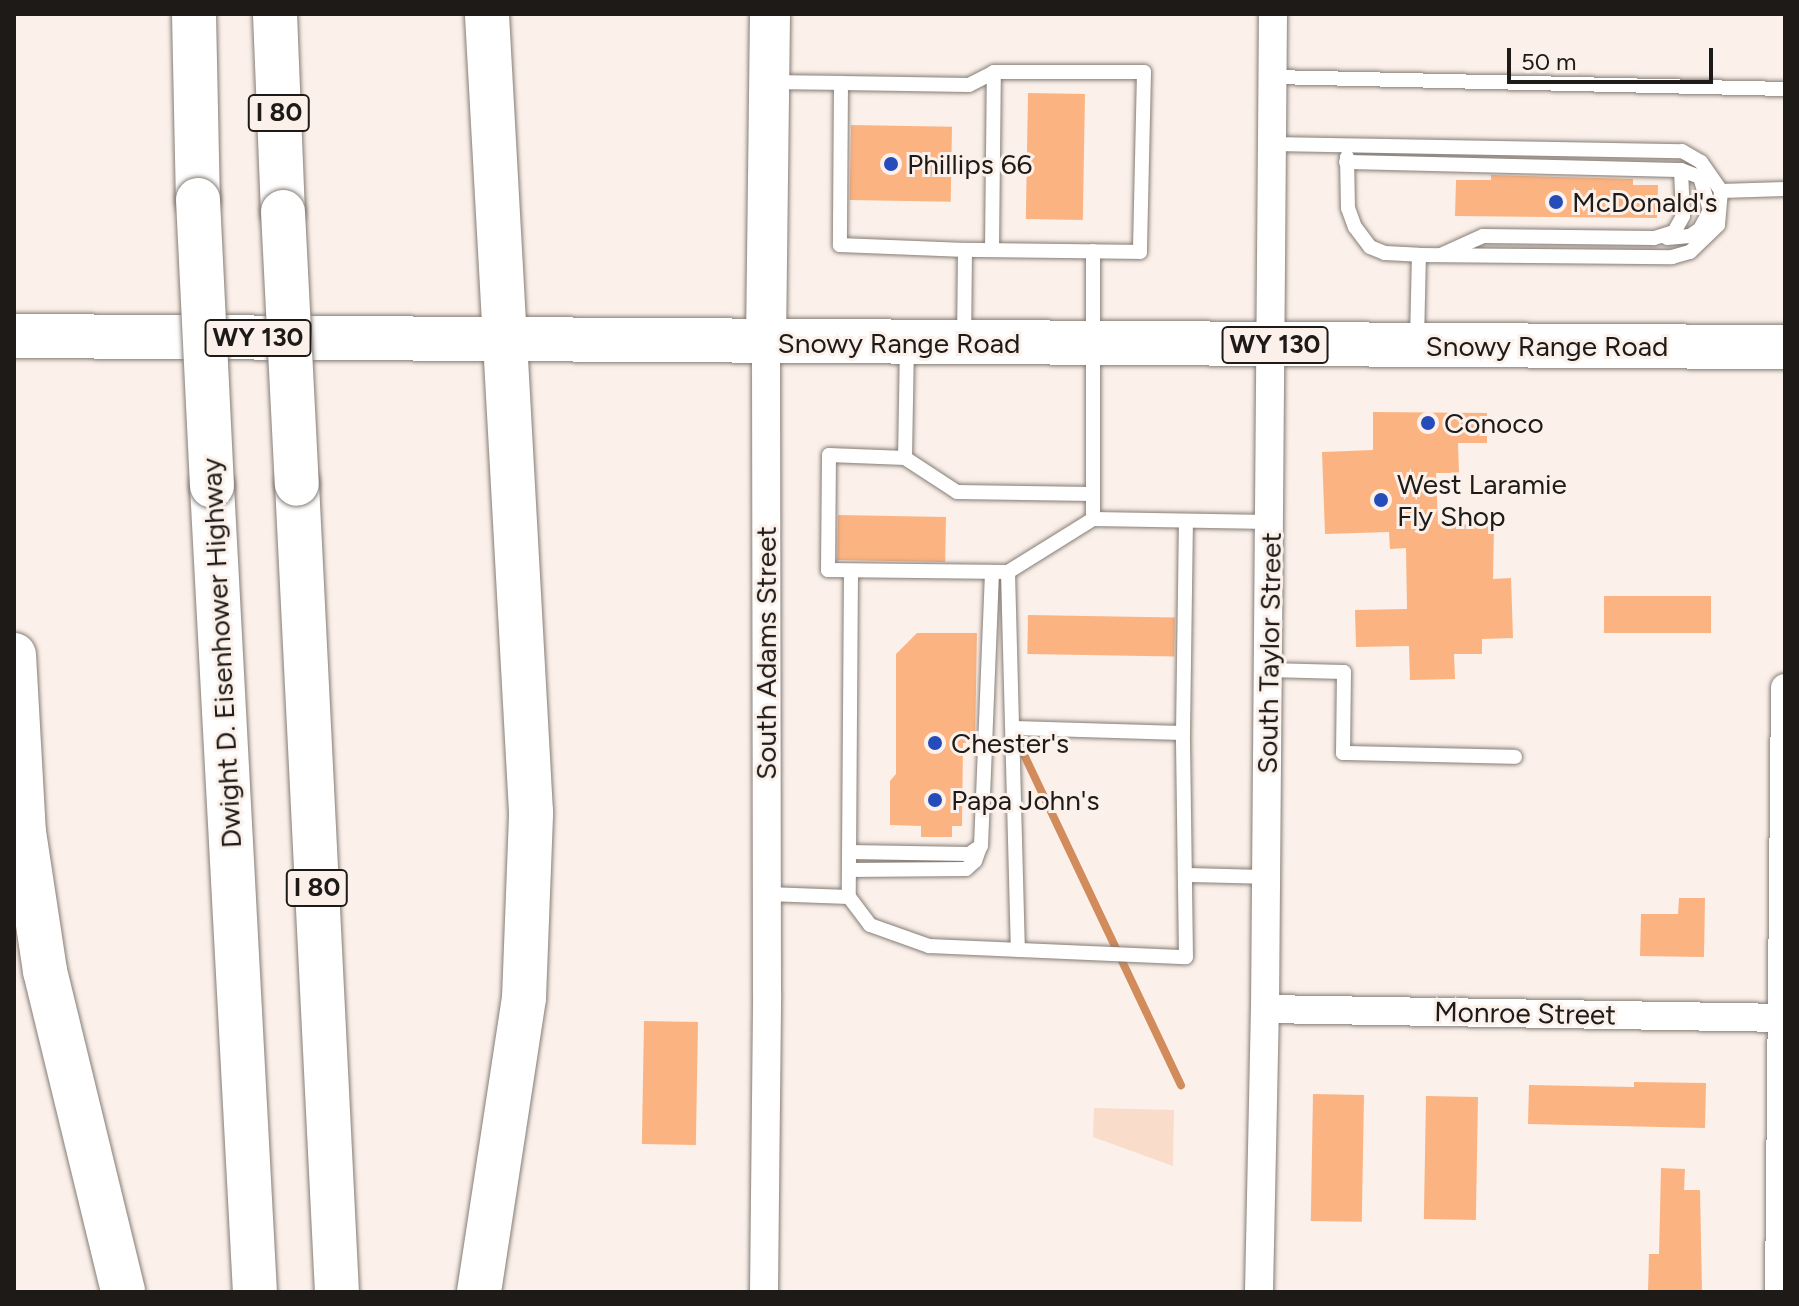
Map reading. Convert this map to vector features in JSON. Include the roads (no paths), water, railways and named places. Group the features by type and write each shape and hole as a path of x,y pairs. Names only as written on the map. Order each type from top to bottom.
{"main road":[{"name":"Dwight D. Eisenhower Highway","path":"194,14 198,200 255,1292"},
{"name":"I 80","path":"275,14 337,1292"},
{"path":"479,1292 524,998 531,812 487,14"},
{"name":"Snowy Range Road","path":"14,336 1785,347"},
{"path":"14,655 24,832 45,971 123,1292"}],"street":[{"name":"South Adams Street","path":"764,1292 766,342 770,14"},
{"name":"South Taylor Street","path":"1259,1292 1265,1009 1273,14"},
{"path":"1779,1292 1785,688"},
{"name":"Monroe Street","path":"1265,1009 1782,1018"}],"lane":[{"path":"769,82 841,83 969,85 994,72 1144,72 1140,252 840,245 841,83"},
{"path":"992,250 994,72"},
{"path":"1273,77 1785,89"},
{"path":"1272,144 1347,145 1682,151 1701,162 1721,191 1718,225 1690,252 1672,257 1385,253 1370,247 1355,227 1348,208 1347,145"},
{"path":"1346,162 1559,164 1681,170 1700,177 1710,210 1707,221 1690,236 1483,236 1441,255"},
{"path":"1654,238 1674,232 1683,216 1681,170"},
{"path":"1721,191 1785,189"},
{"path":"964,343 965,250"},
{"path":"1093,251 1093,519"},
{"path":"1417,346 1419,255"},
{"path":"905,458 907,343"},
{"path":"1092,494 957,492 905,458 829,455 828,570 1008,572 1093,519 1270,522"},
{"path":"851,571 849,897 870,925 929,946 1186,957 1183,733 1186,521"},
{"path":"849,870 966,869 975,861 981,846 992,572"},
{"path":"1008,572 1018,950"},
{"path":"1268,670 1344,672 1343,753 1515,757"},
{"path":"1013,728 1183,733"},
{"path":"849,852 969,854 981,846"},
{"path":"1186,875 1266,877"},
{"path":"767,894 849,897"}],"waterway":[{"path":"1018,742 1181,1085"}],"place":[{"name":"Phillips 66","path":"891,164"},
{"name":"McDonald's","path":"1556,202"},
{"name":"Conoco","path":"1428,423"},
{"name":"West Laramie Fly Shop","path":"1381,500"},
{"name":"Chester's","path":"935,743"},
{"name":"Papa John's","path":"935,800"}]}
